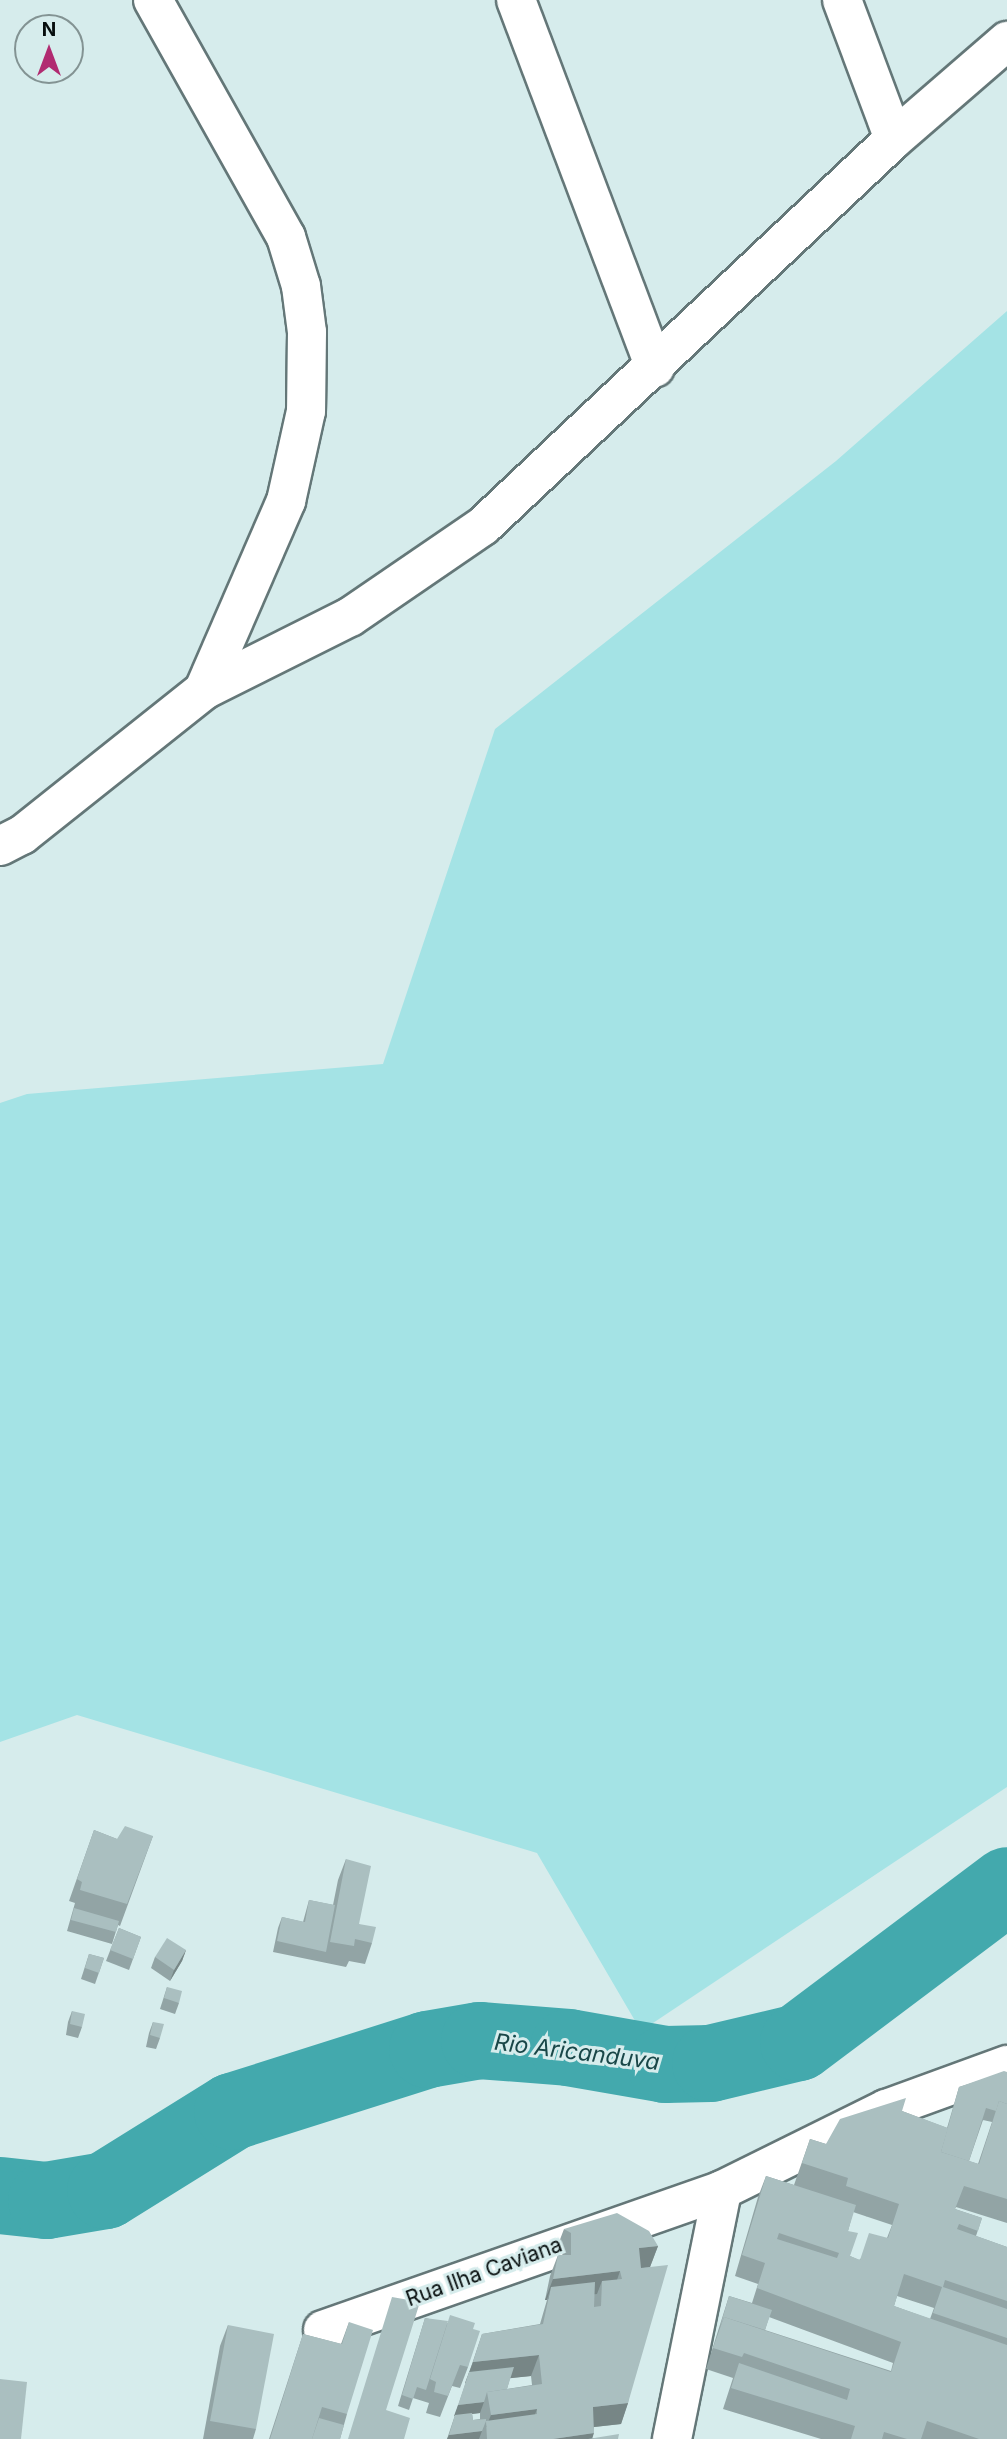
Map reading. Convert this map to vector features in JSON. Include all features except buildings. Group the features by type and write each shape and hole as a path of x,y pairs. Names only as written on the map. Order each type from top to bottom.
{"street":[{"path":"153,0 286,237 302,286 307,332 306,411 286,501 204,690"},
{"path":"516,0 655,368"},
{"path":"842,0 894,139"},
{"path":"0,846 22,835 204,690 350,617 483,526 655,368 894,139 1007,41"},
{"name":"Rua Ilha Caviana","path":"323,2330 722,2190 886,2109 1007,2065"},
{"path":"672,2439 722,2190"}],"shaded area":[{"path":"1007,311 1007,1787 641,2031 537,1853 77,1715 0,1742 0,1103 27,1094 383,1064 495,729 836,461"}],"waterway":[{"name":"Rio Aricanduva","path":"0,2195 46,2200 105,2190 232,2111 427,2049 479,2040 568,2047 665,2064 710,2063 798,2042 1007,1885"}]}
